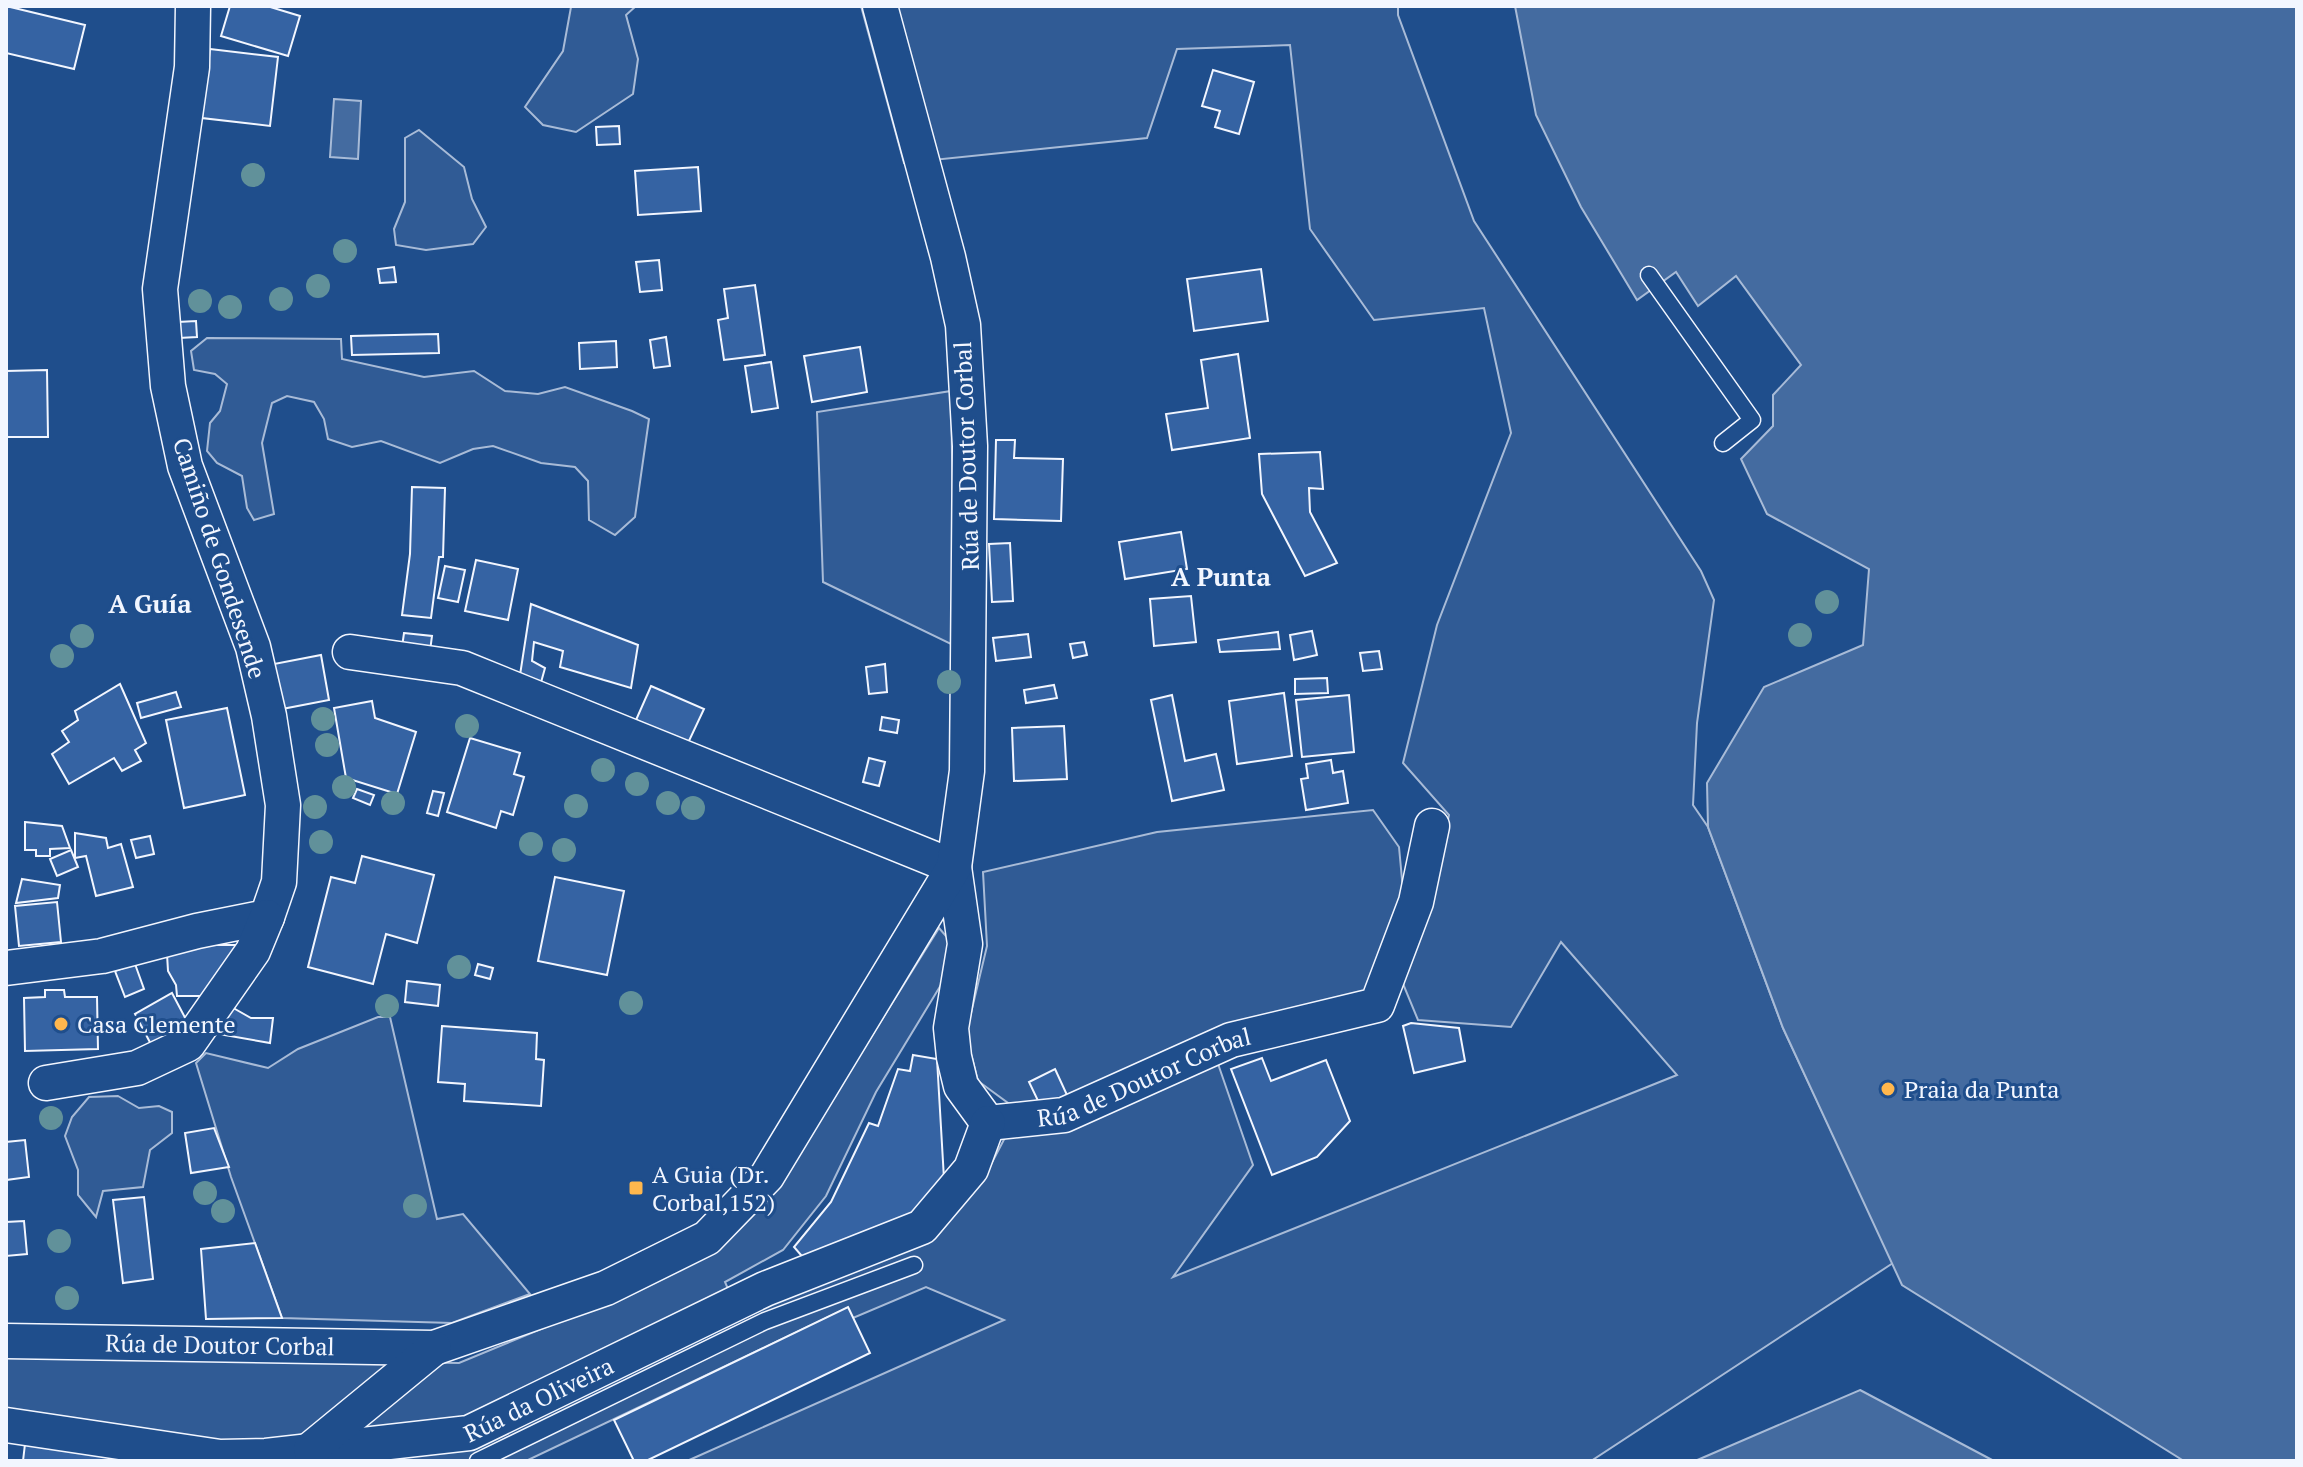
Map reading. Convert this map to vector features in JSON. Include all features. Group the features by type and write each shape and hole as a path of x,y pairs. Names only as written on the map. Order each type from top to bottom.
{"street":[{"name":"Camiño de Gondesende","path":"46,1083 137,1068 188,1044 253,951 279,882 283,805 269,716 253,647 185,466 167,372 160,289 192,67 193,6"},
{"name":"Rúa de Doutor Corbal","path":"880,6 948,257 963,325 968,387 967,771 954,867 965,944 951,1028 961,1086 988,1123 1064,1115 1231,1040 1377,1005 1416,902 1432,826"},
{"path":"350,652 462,668 954,867"},
{"name":"Rúa de Doutor Corbal","path":"6,1341 434,1348 606,1288 707,1238 767,1176 954,867"},
{"path":"6,968 102,956 197,931 267,917"},
{"name":"Rúa da Oliveira","path":"6,1425 220,1457 263,1459 469,1433 765,1289 922,1227 971,1169 988,1123"},
{"name":"Rúa de Doutor Corbal","path":"306,1455 434,1348"}],"lane":[{"path":"1649,275 1752,420 1723,443"},
{"path":"478,1461 765,1321 914,1265"}],"shaded area":[{"path":"636,6 626,15 638,59 633,94 576,132 543,125 525,107 563,51 571,7"},
{"path":"861,6 1398,6 1398,15 1474,221 1701,571 1714,600 1697,723 1693,805 1708,827 1783,1028 1893,1263 1591,1461 687,1461 1004,1320 926,1287 853,1318 847,1308 526,1461 352,1461 466,1446 987,1172 1019,1111 978,1081 966,1034 987,946 983,872 1157,832 1373,810 1399,847 1404,901 1369,992 1207,1032 1253,1165 1173,1277 1677,1075 1561,942 1511,1027 1418,1020 1401,979 1429,904 1449,815 1403,763 1437,625 1511,433 1484,308 1374,320 1310,229 1290,45 1177,49 1147,138 904,163"},
{"path":"1515,6 2297,6 2297,1461 2184,1461 1902,1285 1783,1028 1708,827 1707,783 1764,687 1863,645 1869,569 1767,514 1741,459 1773,426 1773,395 1801,365 1736,276 1698,306 1676,272 1637,300 1581,207 1536,115"},
{"path":"334,99 361,101 358,159 330,157"},
{"path":"419,130 464,167 472,199 486,227 473,244 426,250 396,245 394,229 405,202 405,138"},
{"path":"207,338 341,339 342,359 424,377 474,371 505,391 538,394 565,387 632,411 649,419 635,517 615,535 589,520 588,481 575,467 541,463 493,446 473,449 440,463 381,441 352,447 328,439 324,419 314,402 287,396 272,403 262,443 274,514 254,520 247,508 242,476 217,463 207,451 210,423 220,411 227,384 215,374 194,370 191,351"},
{"path":"951,391 955,646 823,582 817,412"},
{"path":"939,928 953,944 947,975 876,1092 826,1196 783,1250 725,1282 731,1296 461,1426 264,1446 6,1416 6,1356 459,1363 611,1300 778,1186"},
{"path":"378,1017 390,1017 437,1219 463,1214 530,1294 452,1323 282,1318 231,1177 196,1063 206,1053 268,1068 298,1049"},
{"path":"118,1096 139,1108 159,1106 172,1112 172,1133 150,1150 143,1187 103,1191 96,1217 78,1195 78,1170 65,1136 72,1117 89,1097"},
{"path":"1860,1390 1994,1461 1695,1461"}],"building":[{"path":"6,6 85,25 74,69 6,53"},
{"path":"230,6 267,6 300,16 288,56 221,36"},
{"path":"210,49 278,57 270,126 202,118"},
{"path":"1213,70 1254,82 1239,134 1215,127 1220,111 1202,106"},
{"path":"619,126 620,144 597,145 596,127"},
{"path":"698,167 701,211 638,215 635,171"},
{"path":"659,260 662,290 640,292 636,262"},
{"path":"394,267 396,282 380,283 378,269"},
{"path":"1261,269 1268,321 1194,331 1187,279"},
{"path":"755,285 765,355 724,360 718,320 728,318 724,289"},
{"path":"196,321 197,337 179,338 178,322"},
{"path":"438,334 439,353 352,355 351,336"},
{"path":"666,337 670,366 654,368 650,340"},
{"path":"616,341 617,367 580,369 579,343"},
{"path":"860,347 867,392 812,402 804,356"},
{"path":"1238,354 1250,438 1172,450 1166,414 1208,408 1201,360"},
{"path":"771,362 778,408 752,412 745,366"},
{"path":"47,370 48,437 6,437 6,371"},
{"path":"996,440 1015,440 1014,458 1063,459 1061,521 994,519"},
{"path":"1320,452 1323,489 1309,488 1310,512 1337,563 1305,576 1262,494 1259,454"},
{"path":"412,487 445,488 443,557 439,557 431,618 402,615 410,554"},
{"path":"1181,532 1187,569 1125,579 1119,542"},
{"path":"1010,543 1013,601 992,602 989,544"},
{"path":"476,560 518,569 508,620 465,611"},
{"path":"445,566 465,570 458,602 438,598"},
{"path":"1191,596 1196,642 1154,646 1150,599"},
{"path":"531,604 638,645 631,688 560,667 563,651 534,642 532,661 545,668 540,686 520,675"},
{"path":"1312,631 1317,655 1294,660 1290,635"},
{"path":"1278,632 1280,649 1220,652 1218,640"},
{"path":"404,633 432,636 430,651 402,647"},
{"path":"1028,634 1031,657 996,661 993,638"},
{"path":"1084,642 1087,655 1073,658 1070,644"},
{"path":"1379,651 1382,669 1363,671 1360,653"},
{"path":"321,655 329,700 282,709 274,664"},
{"path":"885,664 887,692 869,694 866,667"},
{"path":"1327,678 1328,693 1295,694 1295,679"},
{"path":"120,684 146,743 135,750 141,761 122,771 114,758 69,784 52,754 69,742 62,731 78,720 75,711"},
{"path":"1054,685 1057,698 1026,703 1024,690"},
{"path":"651,686 704,709 688,743 636,720"},
{"path":"176,692 181,707 141,718 137,703"},
{"path":"1284,693 1292,756 1237,764 1229,701"},
{"path":"1172,695 1185,761 1216,754 1224,790 1172,801 1151,700"},
{"path":"1349,695 1354,752 1302,757 1296,700"},
{"path":"372,701 375,718 416,732 397,794 346,778 334,708"},
{"path":"227,708 245,795 184,808 166,720"},
{"path":"882,717 899,720 897,733 880,730"},
{"path":"1064,726 1067,779 1014,781 1012,728"},
{"path":"470,738 520,753 514,774 524,777 513,815 501,811 496,828 447,812"},
{"path":"869,758 885,762 879,786 863,782"},
{"path":"1331,760 1333,773 1343,771 1348,803 1306,810 1301,779 1308,778 1306,764"},
{"path":"357,789 374,795 370,805 353,798"},
{"path":"433,791 444,793 438,816 427,813"},
{"path":"25,822 62,826 70,848 50,849 50,856 36,856 36,850 25,850"},
{"path":"75,833 106,838 108,848 121,844 133,887 96,896 86,856 75,858"},
{"path":"150,836 154,854 136,858 131,840"},
{"path":"71,850 78,867 57,876 50,859"},
{"path":"362,856 434,875 417,943 386,934 373,984 308,967 331,877 355,883"},
{"path":"555,877 624,891 607,975 538,961"},
{"path":"22,879 60,885 58,898 16,903"},
{"path":"57,902 61,942 19,946 15,906"},
{"path":"173,945 240,945 214,996 177,996 176,985 168,971 167,954"},
{"path":"135,964 144,989 125,997 115,971"},
{"path":"478,964 493,968 490,979 475,975"},
{"path":"407,981 440,985 438,1006 405,1002"},
{"name":"Casa Clemente","path":"45,990 64,990 65,997 97,997 98,1049 25,1051 24,998 45,997"},
{"path":"172,993 190,1027 153,1048 135,1014"},
{"path":"228,1005 251,1018 273,1018 270,1043 213,1033"},
{"path":"1411,1023 1459,1028 1465,1061 1414,1073 1403,1026"},
{"path":"442,1026 537,1033 536,1059 544,1060 541,1106 464,1101 465,1084 438,1082"},
{"path":"913,1055 937,1059 944,1179 918,1215 807,1262 794,1247 831,1202 869,1123 878,1126 898,1069 910,1071"},
{"path":"1262,1058 1271,1081 1326,1060 1350,1121 1317,1157 1272,1175 1231,1069"},
{"path":"1055,1069 1067,1095 1041,1107 1029,1082"},
{"path":"214,1128 229,1167 191,1173 185,1133"},
{"path":"25,1140 29,1177 6,1180 6,1142"},
{"path":"144,1197 153,1279 123,1283 113,1200"},
{"path":"24,1221 27,1254 6,1256 6,1222"},
{"path":"255,1243 282,1318 206,1319 201,1249"},
{"path":"848,1307 870,1353 646,1461 634,1461 614,1420"},
{"path":"25,1444 110,1450 109,1461 23,1461"}],"place":[{"name":"Casa Clemente","path":"61,1024"},
{"name":"Praia da Punta","path":"1888,1089"},
{"name":"A Guia (Dr. Corbal,152)","path":"636,1188"}],"district":[{"name":"A Punta","path":"1221,576"},
{"name":"A Guía","path":"150,603"}]}
